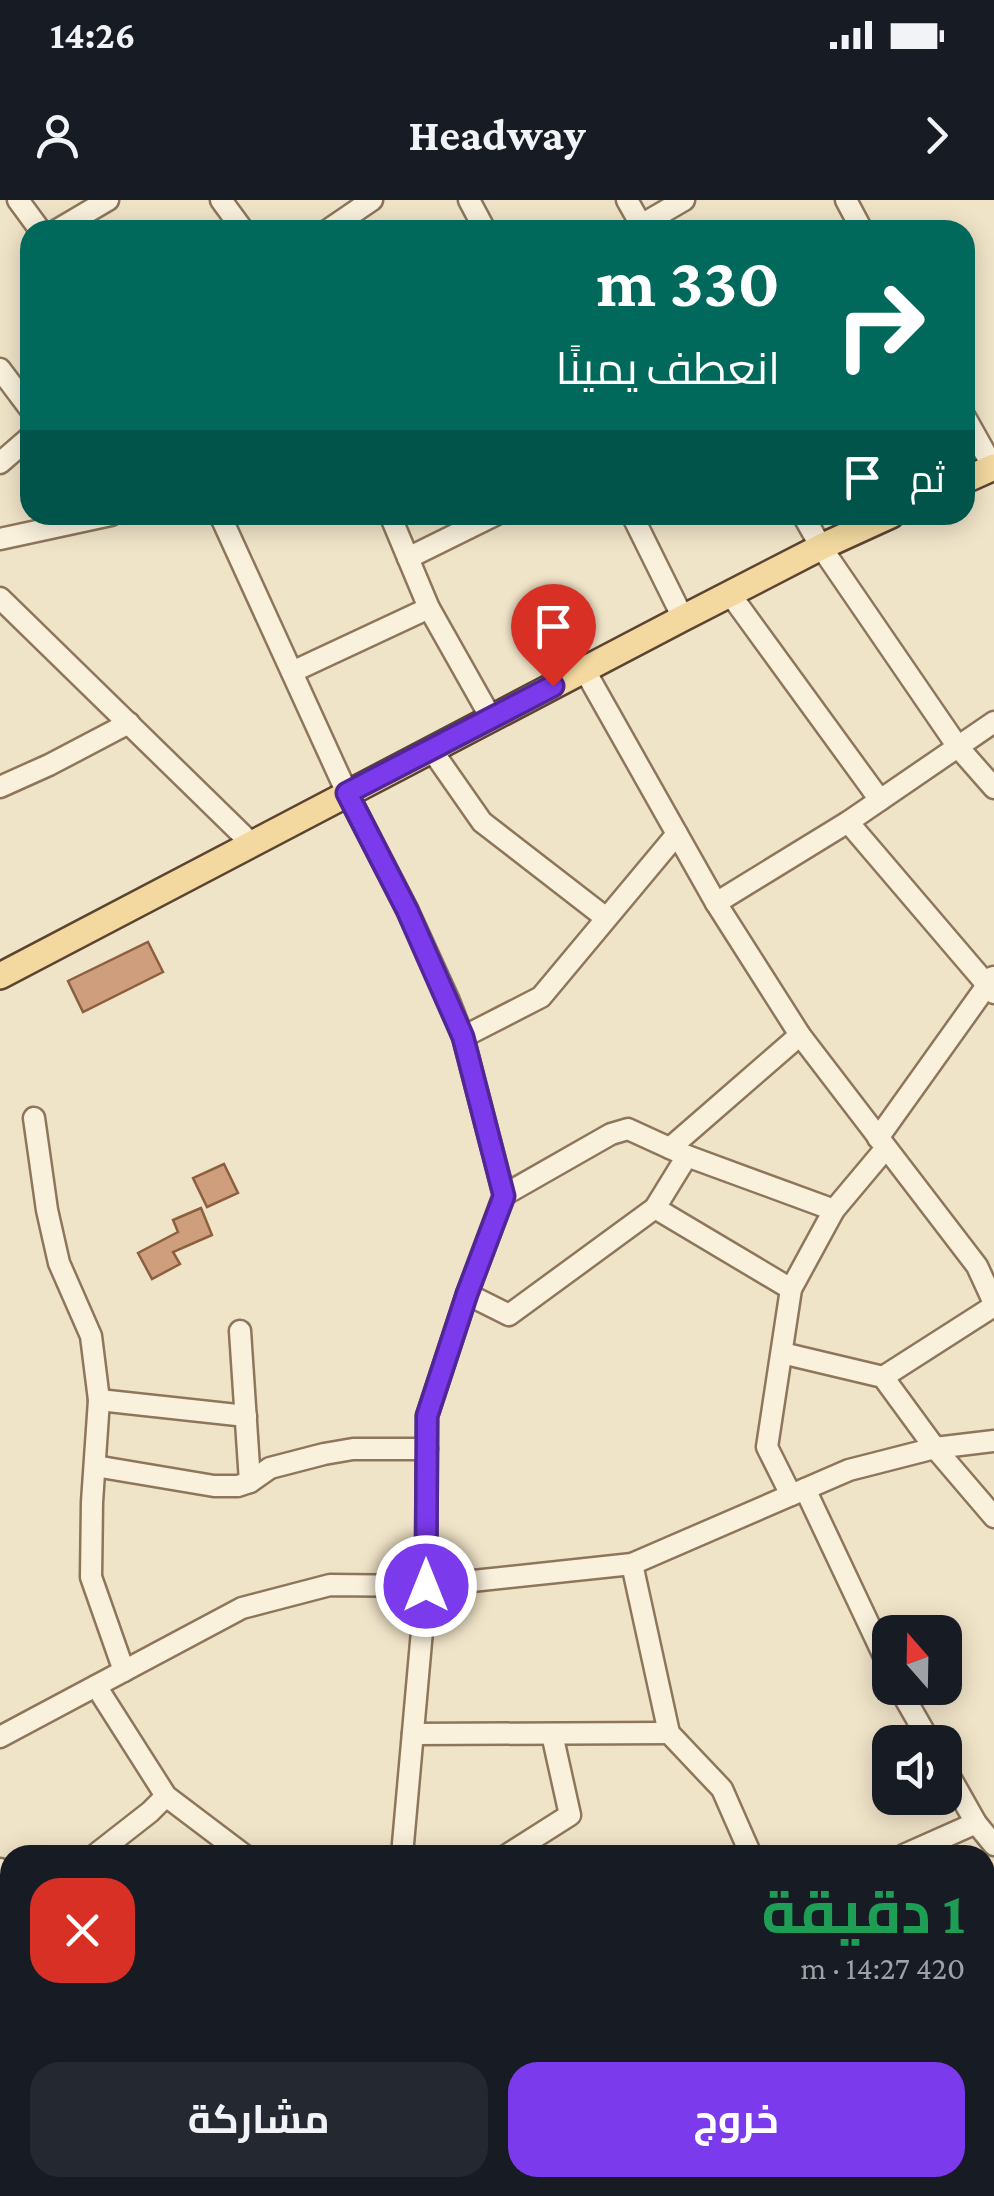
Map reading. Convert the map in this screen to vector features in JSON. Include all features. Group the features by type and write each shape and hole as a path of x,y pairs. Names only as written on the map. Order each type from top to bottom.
{"main road":[{"path":"0,976 584,669 870,525"}],"street":[{"path":"74,220 108,200"},
{"path":"220,200 235,220"},
{"path":"343,220 372,200"},
{"path":"653,220 684,200"},
{"path":"0,369 20,396"},
{"path":"975,434 994,467"},
{"path":"0,463 20,446"},
{"path":"0,539 52,525"},
{"path":"225,525 463,1037 504,1196 427,1416 426,1586 403,1845"},
{"path":"394,525 430,608 490,718"},
{"path":"408,558 476,525"},
{"path":"637,525 683,618"},
{"path":"808,525 958,747 994,788"},
{"path":"730,594 880,800"},
{"path":"0,598 251,843"},
{"path":"292,672 430,608"},
{"path":"584,669 716,903 800,1035 977,1266 994,1305 883,1376"},
{"path":"716,903 848,822 994,722"},
{"path":"0,787 128,723"},
{"path":"431,749 482,822 606,918"},
{"path":"848,822 992,984 834,1210 792,1289 767,1447 798,1492 872,1634"},
{"path":"463,1037 540,997 677,834"},
{"path":"467,1294 509,1315 656,1208 679,1152 800,1035"},
{"path":"34,1118 59,1263 91,1336 98,1400 91,1577 124,1670"},
{"path":"504,1196 610,1134 628,1129 834,1210"},
{"path":"656,1208 792,1289"},
{"path":"240,1331 250,1482"},
{"path":"782,1353 883,1376 935,1448 994,1517"},
{"path":"98,1400 246,1416"},
{"path":"0,1736 242,1608 330,1585 426,1586 632,1564 850,1470 935,1448 994,1441"},
{"path":"94,1466 214,1486 238,1486 270,1468 324,1454 353,1449 427,1450"},
{"path":"632,1564 669,1732 722,1790 747,1845"},
{"path":"96,1686 166,1796 231,1845"},
{"path":"413,1734 669,1732"},
{"path":"522,1845 570,1814 552,1734"},
{"path":"108,1845 166,1796"},
{"path":"962,1798 994,1845"},
{"path":"926,1845 976,1823"}],"building":[{"path":"148,942 163,972 83,1012 68,981"},
{"path":"224,1164 238,1193 207,1207 193,1178"},
{"path":"201,1208 212,1235 173,1252 180,1264 152,1279 138,1253 178,1232 173,1220"}],"route":[{"path":"426,1586 427,1416 504,1196 463,1037 449,1001 347,793 553,686"}]}
